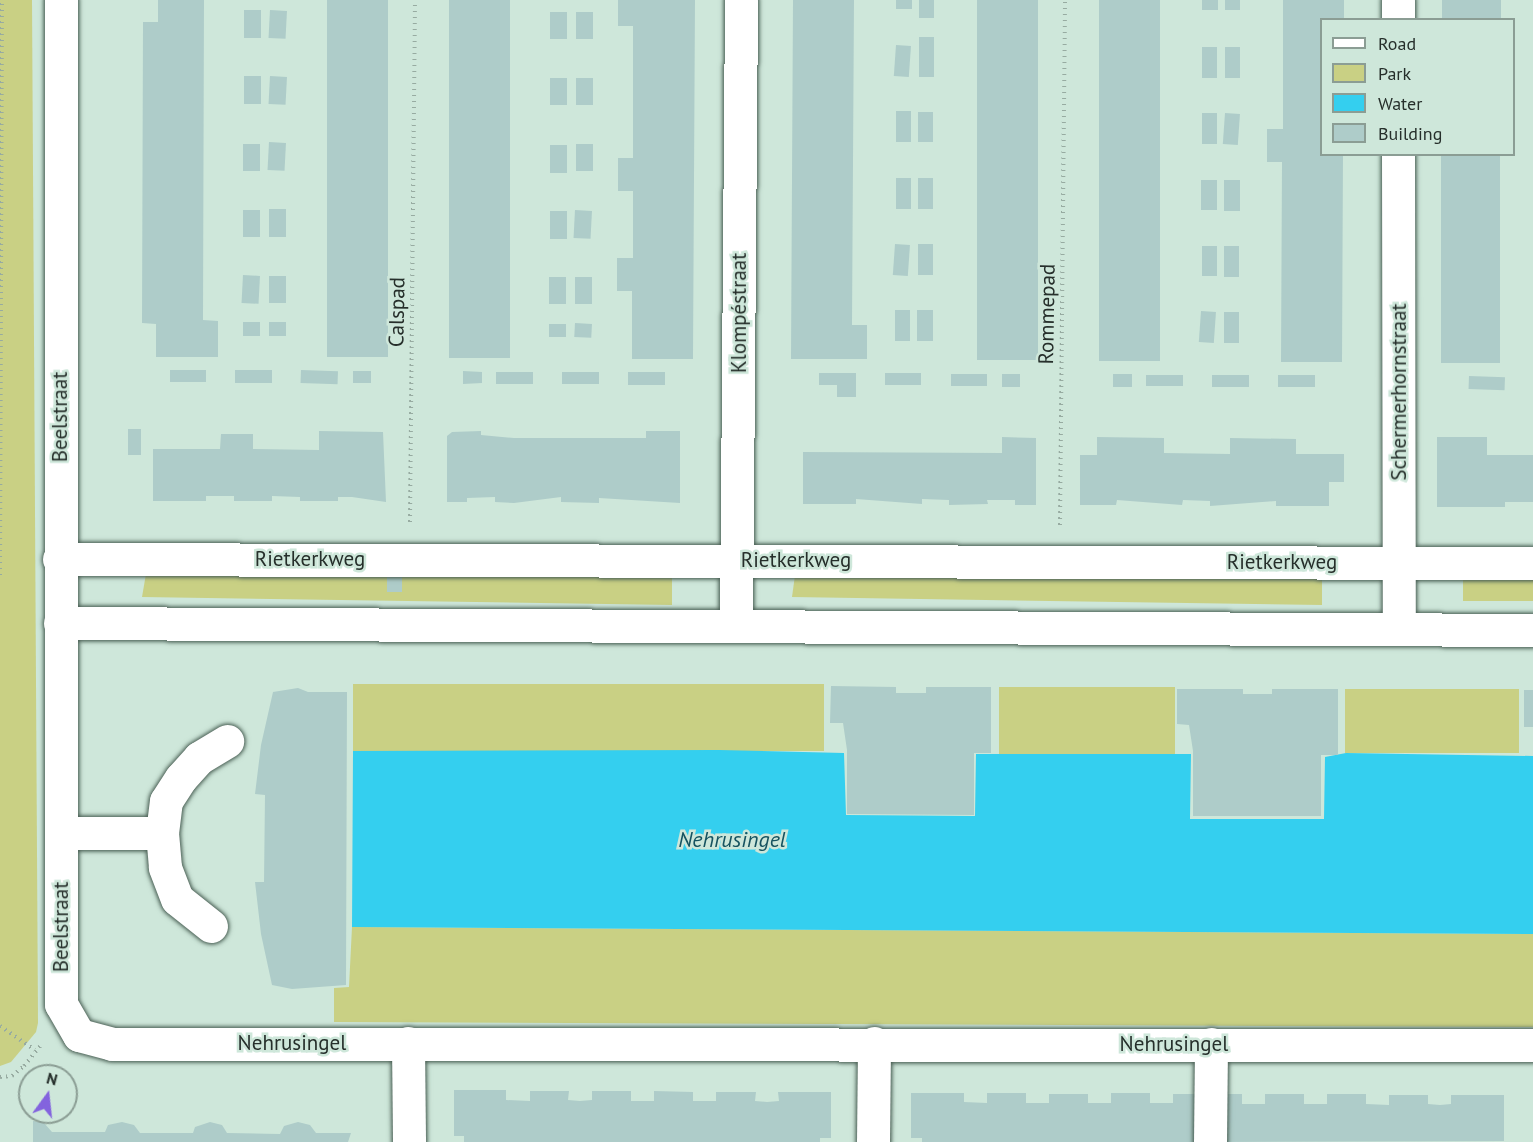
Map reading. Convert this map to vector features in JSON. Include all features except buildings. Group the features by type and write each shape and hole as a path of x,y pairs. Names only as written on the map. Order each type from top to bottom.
{"street":[{"name":"Beelstraat","path":"61,0 59,558 61,1004 68,1020"},
{"name":"Klompéstraat","path":"736,626 741,0"},
{"path":"1398,0 1398,18"},
{"name":"Schermerhornstraat","path":"1398,156 1399,629"},
{"name":"Rietkerkweg","path":"59,558 1533,563"},
{"path":"60,623 1533,630"},
{"path":"211,926 177,899 165,867 162,833 166,801 181,778 199,758 227,741"},
{"path":"62,833 162,833"},
{"name":"Nehrusingel","path":"68,1020 80,1035 112,1044 1533,1045"},
{"path":"408,1043 409,1142"},
{"path":"873,1142 874,1043"},
{"path":"1210,1142 1211,1044"}],"path":[{"path":"0,574 2,0"},
{"name":"Calspad","path":"410,560 415,0"},
{"name":"Rommepad","path":"1059,561 1065,0"},
{"path":"0,1077 12,1076 35,1050 68,1020"},
{"path":"0,1026 35,1050"}],"green space":[{"path":"0,0 32,0 38,1023 36,1032 11,1062 0,1066"},
{"path":"147,568 672,569 672,605 142,597"},
{"path":"796,568 1322,569 1322,605 792,597"},
{"path":"1463,572 1533,572 1533,601 1463,601"},
{"path":"353,684 824,684 824,751 353,751"},
{"path":"999,687 1175,687 1175,755 999,755"},
{"path":"1345,689 1519,689 1519,753 1345,753"},
{"path":"352,927 1533,934 1533,1027 334,1022 334,988 349,987"}],"water":[{"name":"Nehrusingel","path":"719,750 844,753 846,815 975,816 976,754 1191,754 1190,819 1324,819 1325,757 1346,753 1533,756 1533,934 352,927 353,751"}]}
